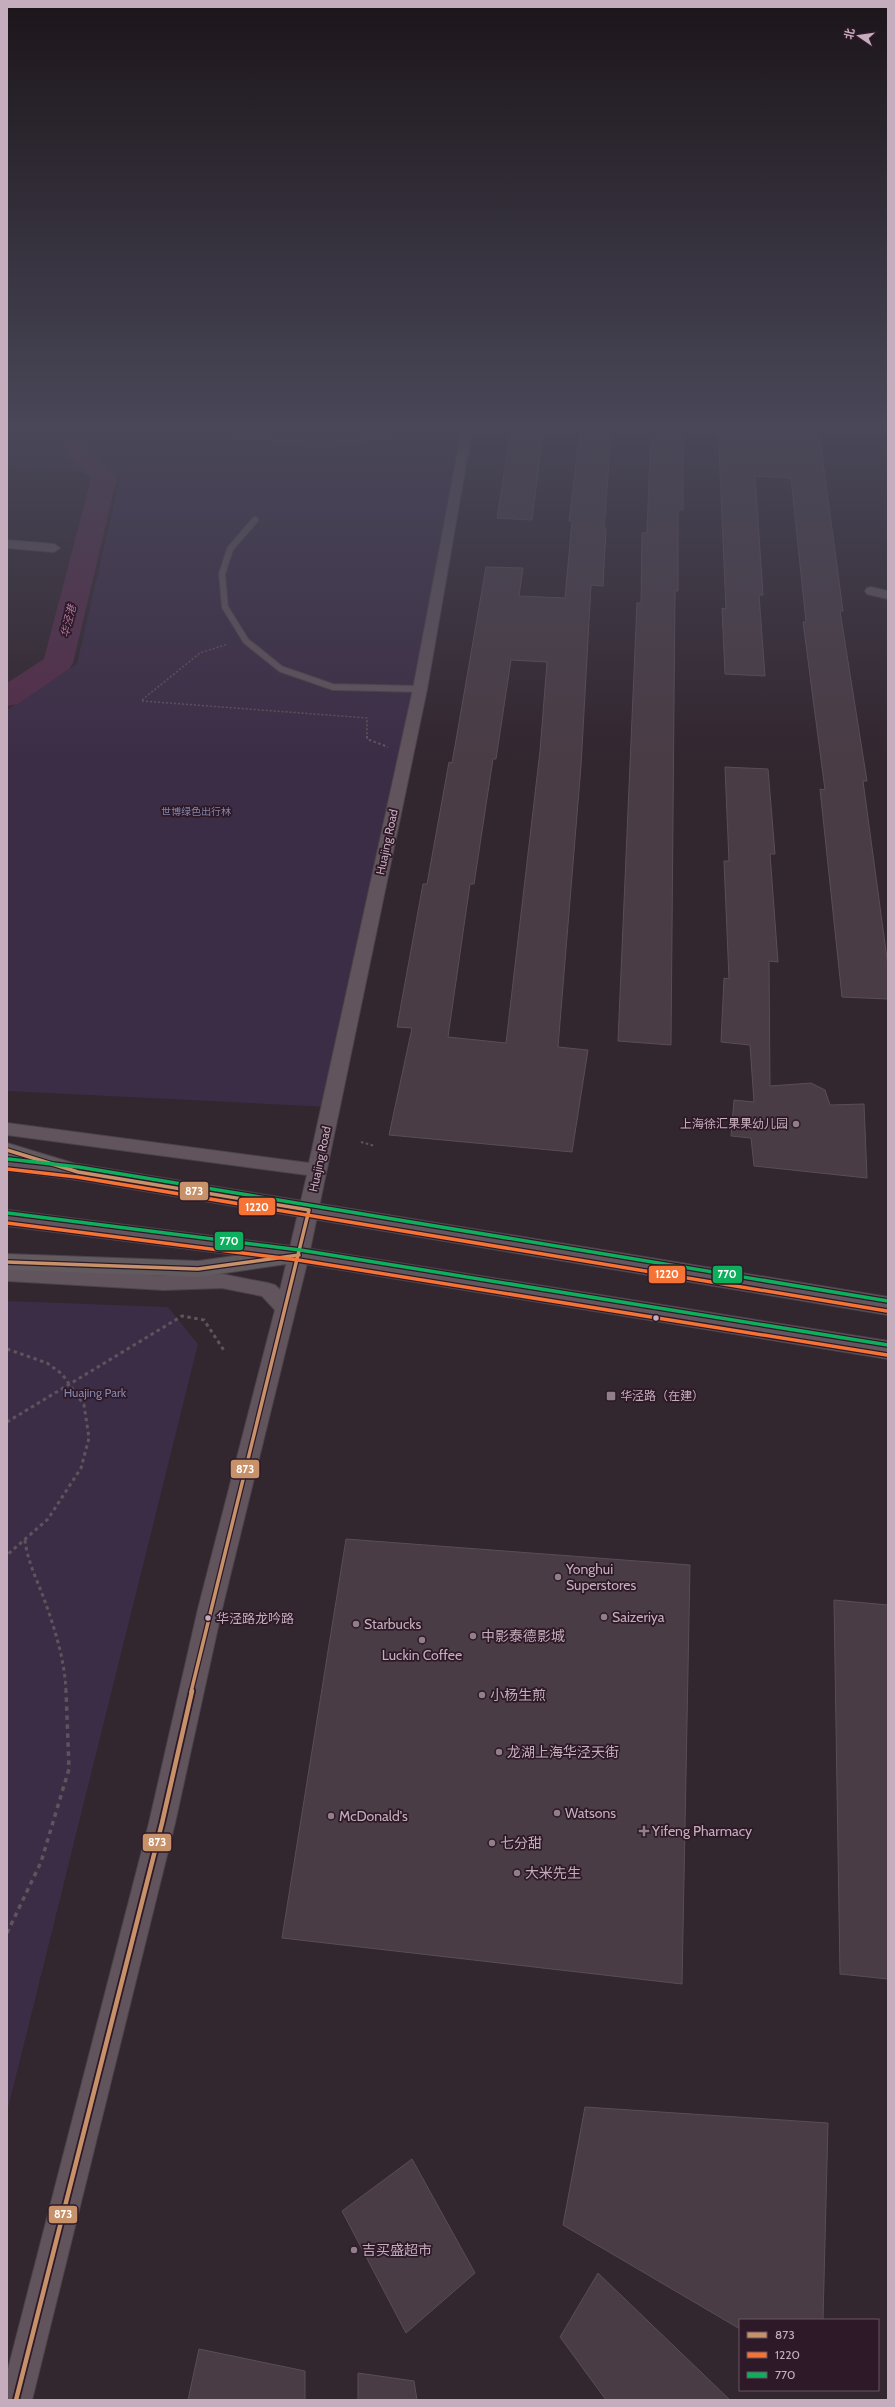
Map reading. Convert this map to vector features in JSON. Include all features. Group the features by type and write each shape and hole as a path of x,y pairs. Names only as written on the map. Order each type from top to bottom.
{"highway":[{"path":"7,1150 18,1152 78,1172"},
{"path":"7,1262 198,1269 299,1255"}],"main road":[{"path":"7,1164 78,1172 888,1306"},
{"path":"7,1218 299,1255 888,1350"}],"street":[{"name":"Huajing Road","path":"16,2400 162,1823 210,1609 299,1255 420,689 448,536"},
{"path":"7,544 54,548"},
{"path":"871,591 888,594"},
{"path":"7,1129 317,1170"},
{"path":"7,1274 164,1283 222,1281 268,1290 286,1308"}],"lane":[{"path":"241,536 230,549 222,574 225,607 244,638 281,669 333,687 420,689"}],"path":[{"path":"244,638 200,653 142,701 366,718 367,739 406,754"},
{"path":"362,1142 376,1146"},
{"path":"7,1422 70,1386 182,1316 204,1320 226,1352"},
{"path":"7,1349 46,1363 62,1374 84,1405 89,1438 81,1468 48,1519 7,1555"},
{"path":"7,1933 41,1862 69,1769 65,1672 45,1602 26,1550 25,1540"}],"green space":[{"name":"世博绿色出行林","path":"107,536 444,536 330,1107 7,1091 7,710 77,664"},
{"name":"Huajing Park","path":"7,1301 168,1307 198,1344 7,2112"}],"building":[{"path":"571,536 606,536 603,586 591,585 581,766 558,1047 588,1050 572,1152 389,1135 412,1028 397,1027 423,884 427,884 449,762 452,763 486,567 523,568 519,596 565,598","holes":["511,660 547,662 540,751 506,1043 448,1037 470,884 474,884 493,759 496,759"]},
{"path":"642,536 678,536 678,591 675,591 671,1045 618,1041 637,603 641,603"},
{"path":"723,536 759,536 763,595 759,595 765,676 725,674 722,608 726,609"},
{"path":"797,536 833,536 843,611 840,611 867,781 863,781 888,966 888,999 842,997 820,789 825,790 803,622 806,622"},
{"path":"725,767 768,769 775,854 770,854 778,962 769,961 770,1086 811,1083 825,1090 830,1105 864,1104 867,1178 754,1166 751,1138 731,1136 734,1100 754,1102 750,1045 721,1042 724,978 729,979 724,861 729,861"},
{"name":"龙湖上海华泾天街","path":"346,1539 690,1565 682,1984 282,1938"},
{"path":"834,1600 888,1605 888,1979 840,1974"},
{"path":"585,2107 828,2123 823,2319 739,2319 739,2328 563,2225"},
{"path":"412,2159 475,2273 406,2333 342,2211"},
{"path":"598,2273 730,2400 606,2400 560,2337"},
{"path":"199,2349 305,2371 305,2400 188,2400"},
{"path":"358,2373 414,2381 417,2400 358,2400"}],"waterway":[{"name":"华泾港","path":"7,697 58,663 89,536"}],"transit line":[{"name":"873","path":"7,1150 78,1172 309,1210 210,1609 162,1823 16,2400"},
{"name":"770","path":"8,1159 79,1167 888,1301"},
{"name":"1220","path":"7,1169 77,1177 887,1311"},
{"name":"770","path":"8,1213 300,1250 888,1345"},
{"name":"1220","path":"7,1223 298,1260 887,1355"},
{"name":"873","path":"7,1262 198,1269 299,1255"}],"place":[{"name":"上海徐汇果果幼儿园","path":"796,1124"},
{"name":"华泾路（在建）","path":"611,1396"},
{"name":"Yonghui Superstores","path":"558,1577"},
{"name":"Saizeriya","path":"604,1617"},
{"name":"华泾路龙吟路","path":"208,1618"},
{"name":"Starbucks","path":"356,1624"},
{"name":"中影泰德影城","path":"473,1636"},
{"name":"Luckin Coffee","path":"422,1640"},
{"name":"小杨生煎","path":"482,1695"},
{"name":"龙湖上海华泾天街","path":"499,1752"},
{"name":"Watsons","path":"557,1813"},
{"name":"McDonald's","path":"331,1816"},
{"name":"Yifeng Pharmacy","path":"644,1831"},
{"name":"七分甜","path":"492,1843"},
{"name":"大米先生","path":"517,1873"},
{"name":"吉买盛超市","path":"354,2250"}]}
